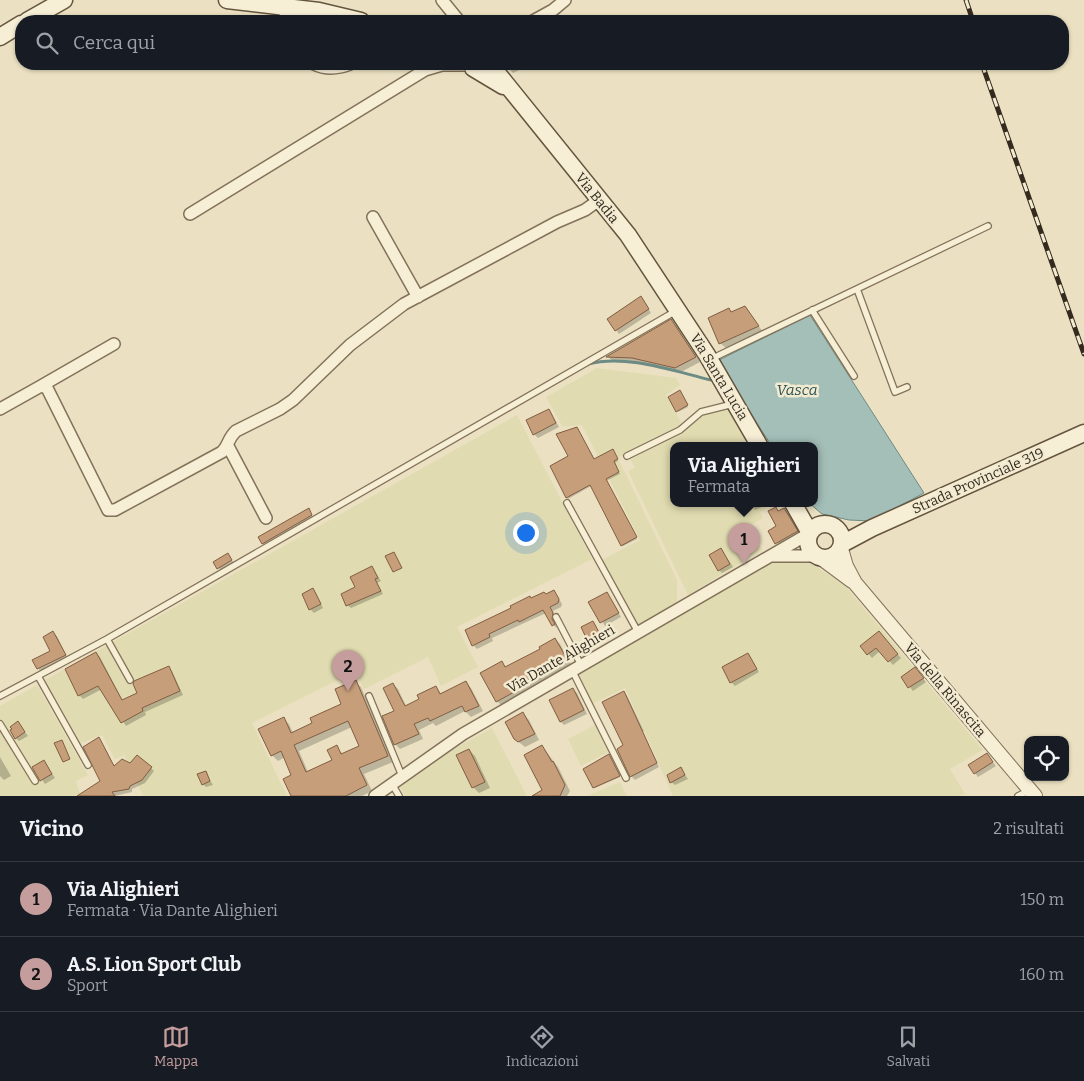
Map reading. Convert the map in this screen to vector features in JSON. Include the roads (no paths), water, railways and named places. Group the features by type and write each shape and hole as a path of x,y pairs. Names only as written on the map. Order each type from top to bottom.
{"main road":[{"path":"38,15 64,0"},
{"path":"227,0 319,11 336,15"},
{"path":"0,36 15,27"},
{"name":"Via Badia","path":"477,70 511,90"},
{"name":"Via Badia","path":"495,70 628,235 677,310"},
{"name":"Via Santa Lucia","path":"677,310 709,359 757,442"},
{"name":"Strada Provinciale 319","path":"842,547 872,528 1084,433"},
{"path":"795,507 810,533"},
{"path":"805,507 832,526 841,535 842,547 835,556 819,557 809,546 809,538 810,533 819,525 832,526 872,528"}],"street":[{"path":"442,0 454,15"},
{"path":"544,15 565,0"},
{"path":"282,6 287,15"},
{"path":"190,214 419,75 422,70"},
{"path":"41,386 47,388 108,510 114,510 222,452 228,446 230,437 236,431 280,409 293,400 350,345 404,304 557,222 586,210 599,200"},
{"path":"373,217 418,297"},
{"path":"0,409 114,344"},
{"path":"228,446 266,518"},
{"name":"Via Dante Alighieri","path":"375,796 463,734 810,533"},
{"name":"Via della Rinascita","path":"842,547 846,566 855,583 1028,794"},
{"name":"Via Dante Alighieri","path":"768,557 819,557"},
{"name":"Via della Rinascita","path":"819,557 855,583"}],"lane":[{"path":"709,359 988,226"},
{"path":"857,289 895,392 907,387"},
{"path":"0,696 107,639 677,310"},
{"path":"812,310 854,376"},
{"path":"627,456 680,430 701,412 735,404"},
{"path":"568,504 638,632"},
{"path":"556,618 576,668 626,778"},
{"path":"107,639 130,680"},
{"path":"38,676 88,766"},
{"path":"369,696 402,776"},
{"path":"0,724 36,781"},
{"path":"392,784 399,796"}],"water":[{"name":"Vasca","path":"810,315 924,493 871,521 849,520 822,514 814,507 818,507 818,442 769,442 717,361"}],"waterway":[{"path":"588,364 603,361 634,362 711,380"}],"railway":[{"path":"966,0 971,15"},
{"path":"984,70 1084,354"}],"place":[{"name":"Via Alighieri","path":"744,564"},
{"name":"A.S. Lion Sport Club","path":"348,691"}]}
